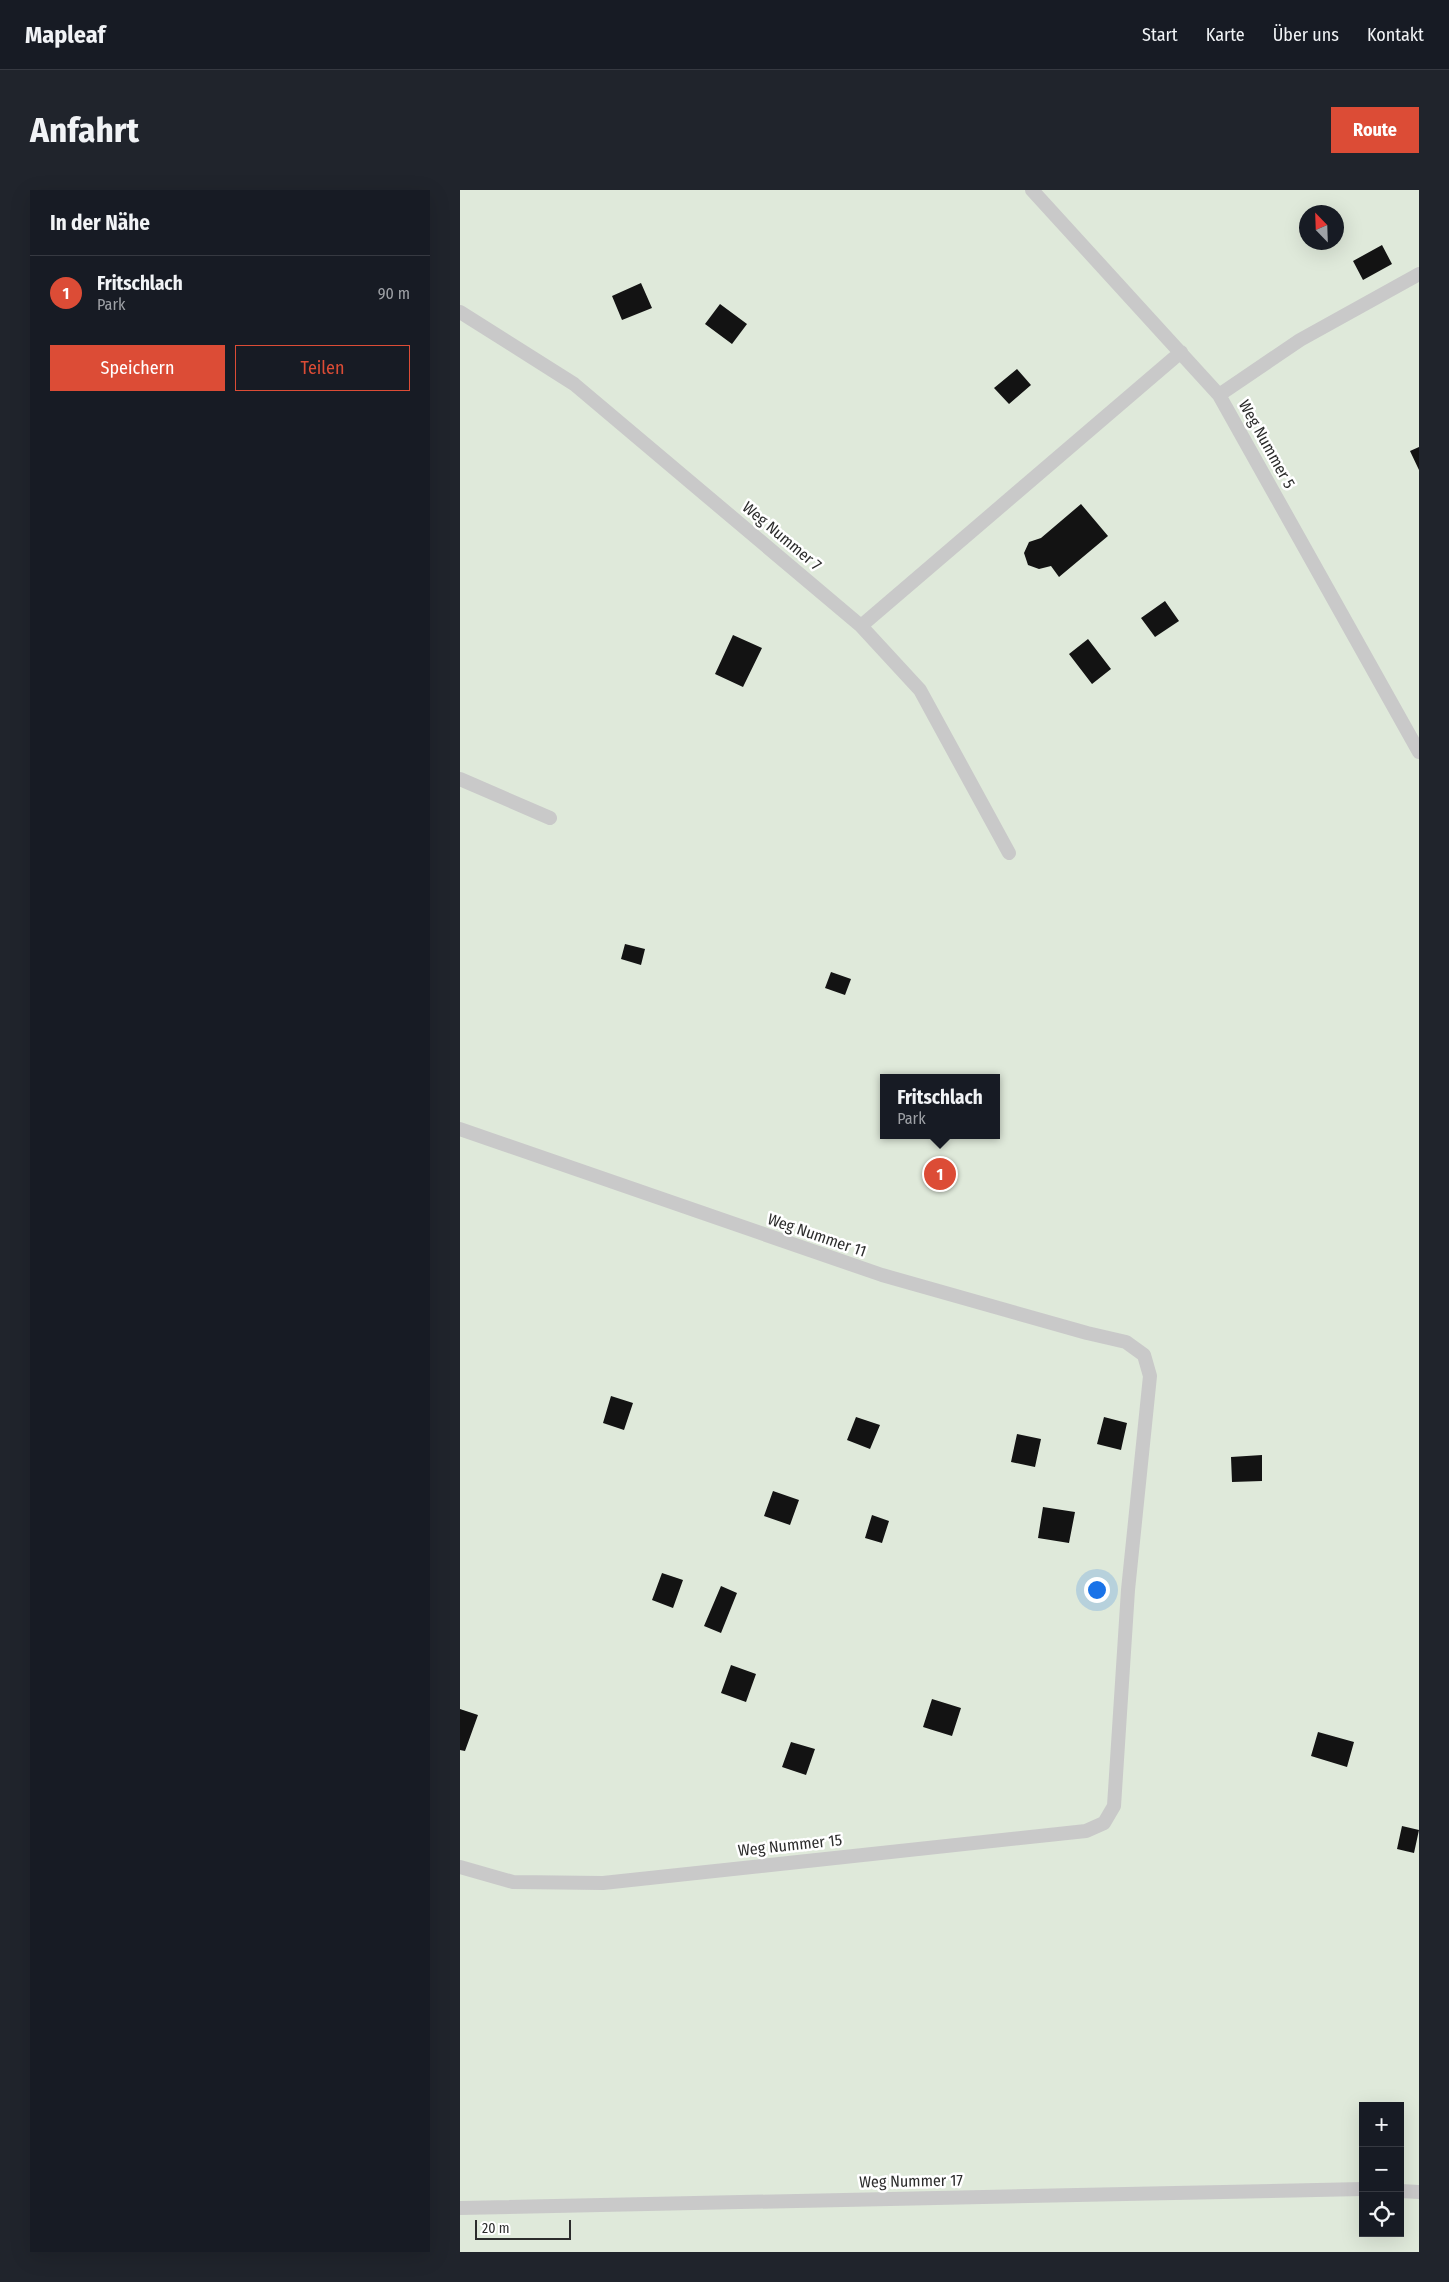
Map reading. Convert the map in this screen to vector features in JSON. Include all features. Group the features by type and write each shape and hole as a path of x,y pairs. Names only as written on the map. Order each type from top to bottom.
{"lane":[{"name":"Weg Nummer 5","path":"1032,190 1219,394 1419,752"},
{"path":"1219,394 1300,340 1419,274"},
{"name":"Weg Nummer 7","path":"460,312 574,384 860,626 920,690 1009,853"},
{"path":"860,626 1181,352"},
{"path":"460,779 550,818"},
{"name":"Weg Nummer 11","path":"460,1130 882,1275 1086,1334 1126,1342 1144,1355 1150,1376 1128,1590 1114,1806"},
{"name":"Weg Nummer 15","path":"460,1867 513,1882 603,1883 1086,1831 1104,1823 1114,1806"},
{"name":"Weg Nummer 17","path":"460,2208 1359,2189"},
{"path":"1404,2191 1419,2192"}],"green space":[{"path":"460,190 1419,190 1419,2252 460,2252"}],"building":[{"path":"1382,245 1392,264 1363,280 1353,261"},
{"path":"641,283 652,308 622,320 612,296"},
{"path":"720,304 747,324 732,344 705,324"},
{"path":"1017,369 1031,385 1009,404 994,388"},
{"path":"1419,447 1419,470 1410,451"},
{"path":"1081,504 1108,536 1059,577 1051,566 1039,569 1028,565 1024,553 1029,542 1041,538"},
{"path":"1165,601 1179,621 1155,637 1141,618"},
{"path":"733,635 762,648 743,687 715,674"},
{"path":"1088,639 1111,669 1092,684 1069,654"},
{"path":"625,944 645,949 641,965 621,959"},
{"path":"831,972 851,979 845,995 825,988"},
{"path":"611,1396 633,1403 624,1430 603,1423"},
{"path":"856,1417 880,1425 870,1449 847,1440"},
{"path":"1104,1417 1127,1423 1121,1450 1097,1444"},
{"path":"1017,1434 1041,1439 1035,1467 1011,1462"},
{"path":"1262,1455 1262,1481 1232,1482 1231,1457"},
{"path":"773,1491 799,1500 790,1525 764,1516"},
{"path":"1043,1507 1075,1512 1069,1543 1038,1538"},
{"path":"872,1515 889,1521 882,1543 865,1538"},
{"path":"662,1573 683,1580 673,1608 652,1600"},
{"path":"721,1586 737,1593 721,1633 704,1626"},
{"path":"731,1665 756,1674 746,1702 721,1693"},
{"path":"932,1699 961,1708 952,1736 923,1727"},
{"path":"460,1709 478,1715 465,1751 460,1750"},
{"path":"1318,1732 1354,1742 1347,1767 1311,1756"},
{"path":"791,1742 815,1749 806,1775 782,1767"},
{"path":"1402,1826 1419,1830 1414,1853 1397,1849"}],"place":[{"name":"Fritschlach","path":"940,1174"}]}
